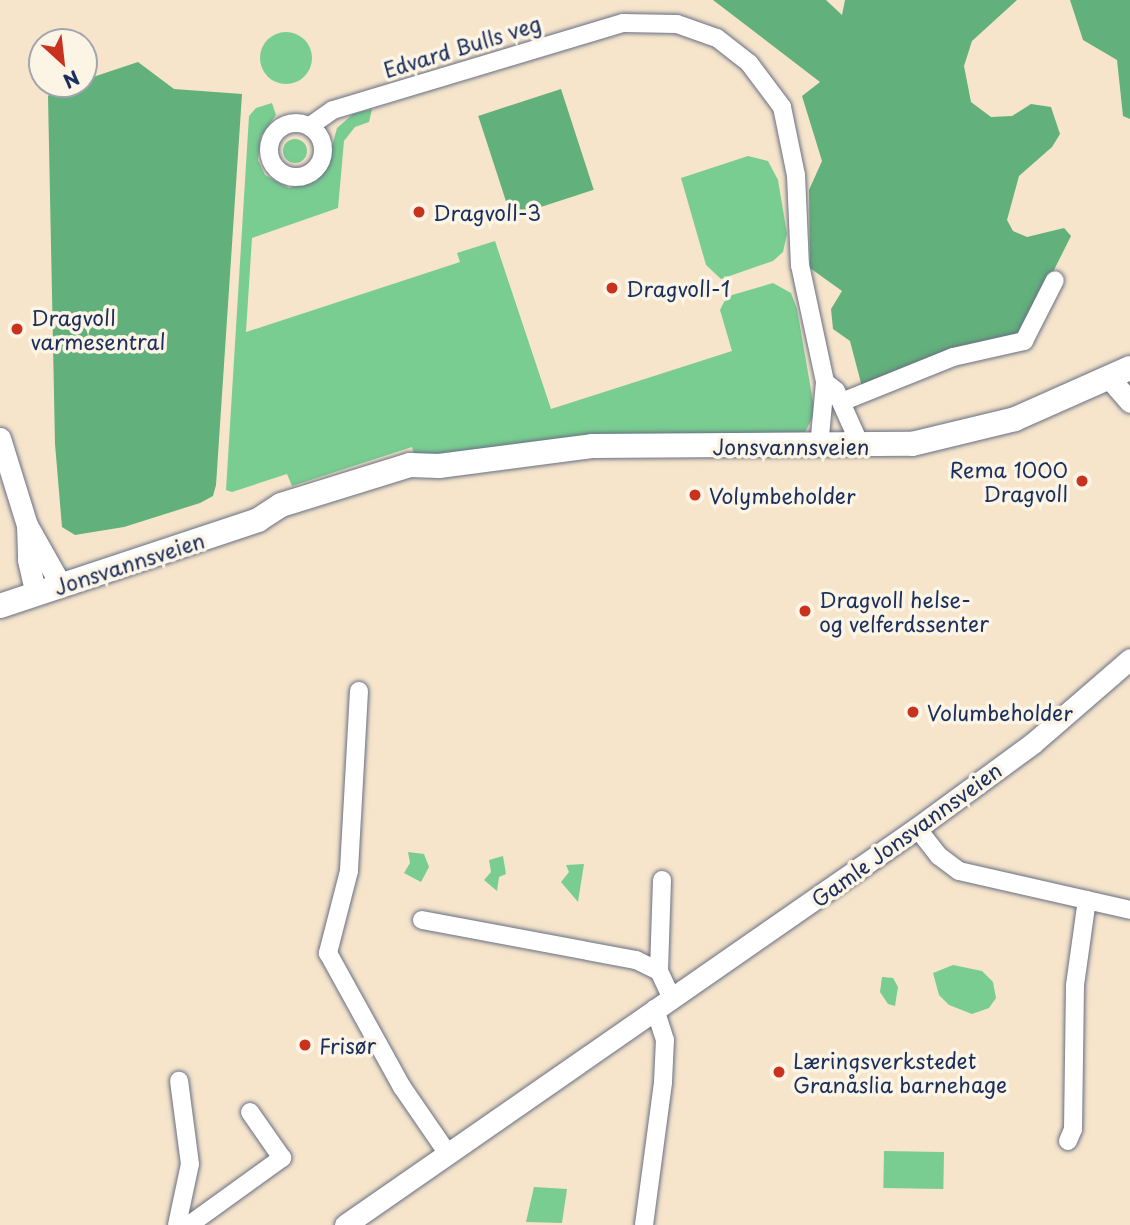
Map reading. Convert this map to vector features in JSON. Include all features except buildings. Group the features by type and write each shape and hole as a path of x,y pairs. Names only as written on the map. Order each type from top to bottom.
{"main road":[{"name":"Jonsvannsveien","path":"0,606 258,520 285,519 411,479 439,466 592,446 861,447 912,444 979,431 1120,374"}],"street":[{"name":"Edvard Bulls veg","path":"310,126 333,110 623,23 677,24 716,38 749,63 782,107 796,175 800,265 825,382 819,447"},
{"path":"849,399 953,357 1024,341 1055,280"},
{"path":"1120,374 1130,402"},
{"name":"Edvard Bulls veg","path":"825,382 835,391 861,447"},
{"path":"0,438 27,525 61,585"},
{"path":"27,525 28,560 36,594"},
{"name":"Gamle Jonsvannsveien","path":"345,1225 917,828 1033,743 1130,659"},
{"path":"359,691 349,871 328,953 408,1097 448,1154"},
{"path":"917,828 939,856 959,871 1130,910"},
{"path":"644,1225 663,1082 665,1040 659,971 662,880"},
{"path":"1068,1141 1073,1129 1075,985 1087,900"},
{"path":"422,920 636,960 659,971"},
{"path":"177,1225 190,1164 179,1081"},
{"path":"189,1225 282,1158 250,1112"}],"green space":[{"path":"713,0 826,0 842,15 845,0 1017,0 972,41 964,66 971,102 991,117 1012,116 1031,104 1051,107 1060,134 1052,147 1019,176 1007,220 1013,231 1027,237 1064,228 1071,236 1022,334 970,349 953,348 862,387 850,341 833,329 831,309 842,291 810,268 809,190 822,161 802,96 820,82"},
{"path":"1070,0 1130,0 1130,119 1123,116 1117,60 1083,40"},
{"path":"286,32 305,39 312,58 305,77 286,84 267,77 260,58 267,39"},
{"path":"138,62 174,89 242,94 216,485 213,496 200,503 124,527 75,535 62,527 55,444 48,98 98,98 98,75"},
{"path":"561,89 594,190 511,217 478,116"},
{"path":"272,103 276,115 261,136 258,160 265,175 289,188 316,181 326,169 337,128 353,114 372,109 369,122 355,127 344,141 338,208 252,238 246,332 460,262 457,253 495,241 551,409 732,351 720,310 724,302 732,295 773,283 791,293 797,309 815,413 805,432 602,436 416,461 412,447 292,486 287,474 232,492 226,490 249,116 256,108"},
{"path":"295,139 304,142 307,151 304,160 295,163 286,160 283,151 286,142"},
{"path":"748,156 768,161 778,180 787,234 783,252 773,261 721,279 706,265 681,178"},
{"path":"408,852 424,854 429,867 421,882 404,873 410,863"},
{"path":"503,856 506,874 499,877 497,891 484,880 491,872 489,860"},
{"path":"584,864 578,902 561,882 569,872 566,865"},
{"path":"953,965 982,971 993,982 996,998 989,1008 972,1014 949,1005 939,995 933,973"},
{"path":"882,977 893,978 898,987 895,1006 888,1004 880,992"},
{"path":"884,1151 944,1152 943,1189 883,1188"},
{"path":"534,1187 567,1189 562,1223 526,1222"}],"place":[{"name":"Dragvoll-3","path":"419,212"},
{"name":"Dragvoll-1","path":"612,288"},
{"name":"Dragvoll varmesentral","path":"17,329"},
{"name":"Rema 1000 Dragvoll","path":"1082,481"},
{"name":"Volymbeholder","path":"695,495"},
{"name":"Dragvoll helse- og velferdssenter","path":"805,611"},
{"name":"Volumbeholder","path":"913,712"},
{"name":"Frisør","path":"305,1045"},
{"name":"Læringsverkstedet Granåslia barnehage","path":"779,1072"}]}
